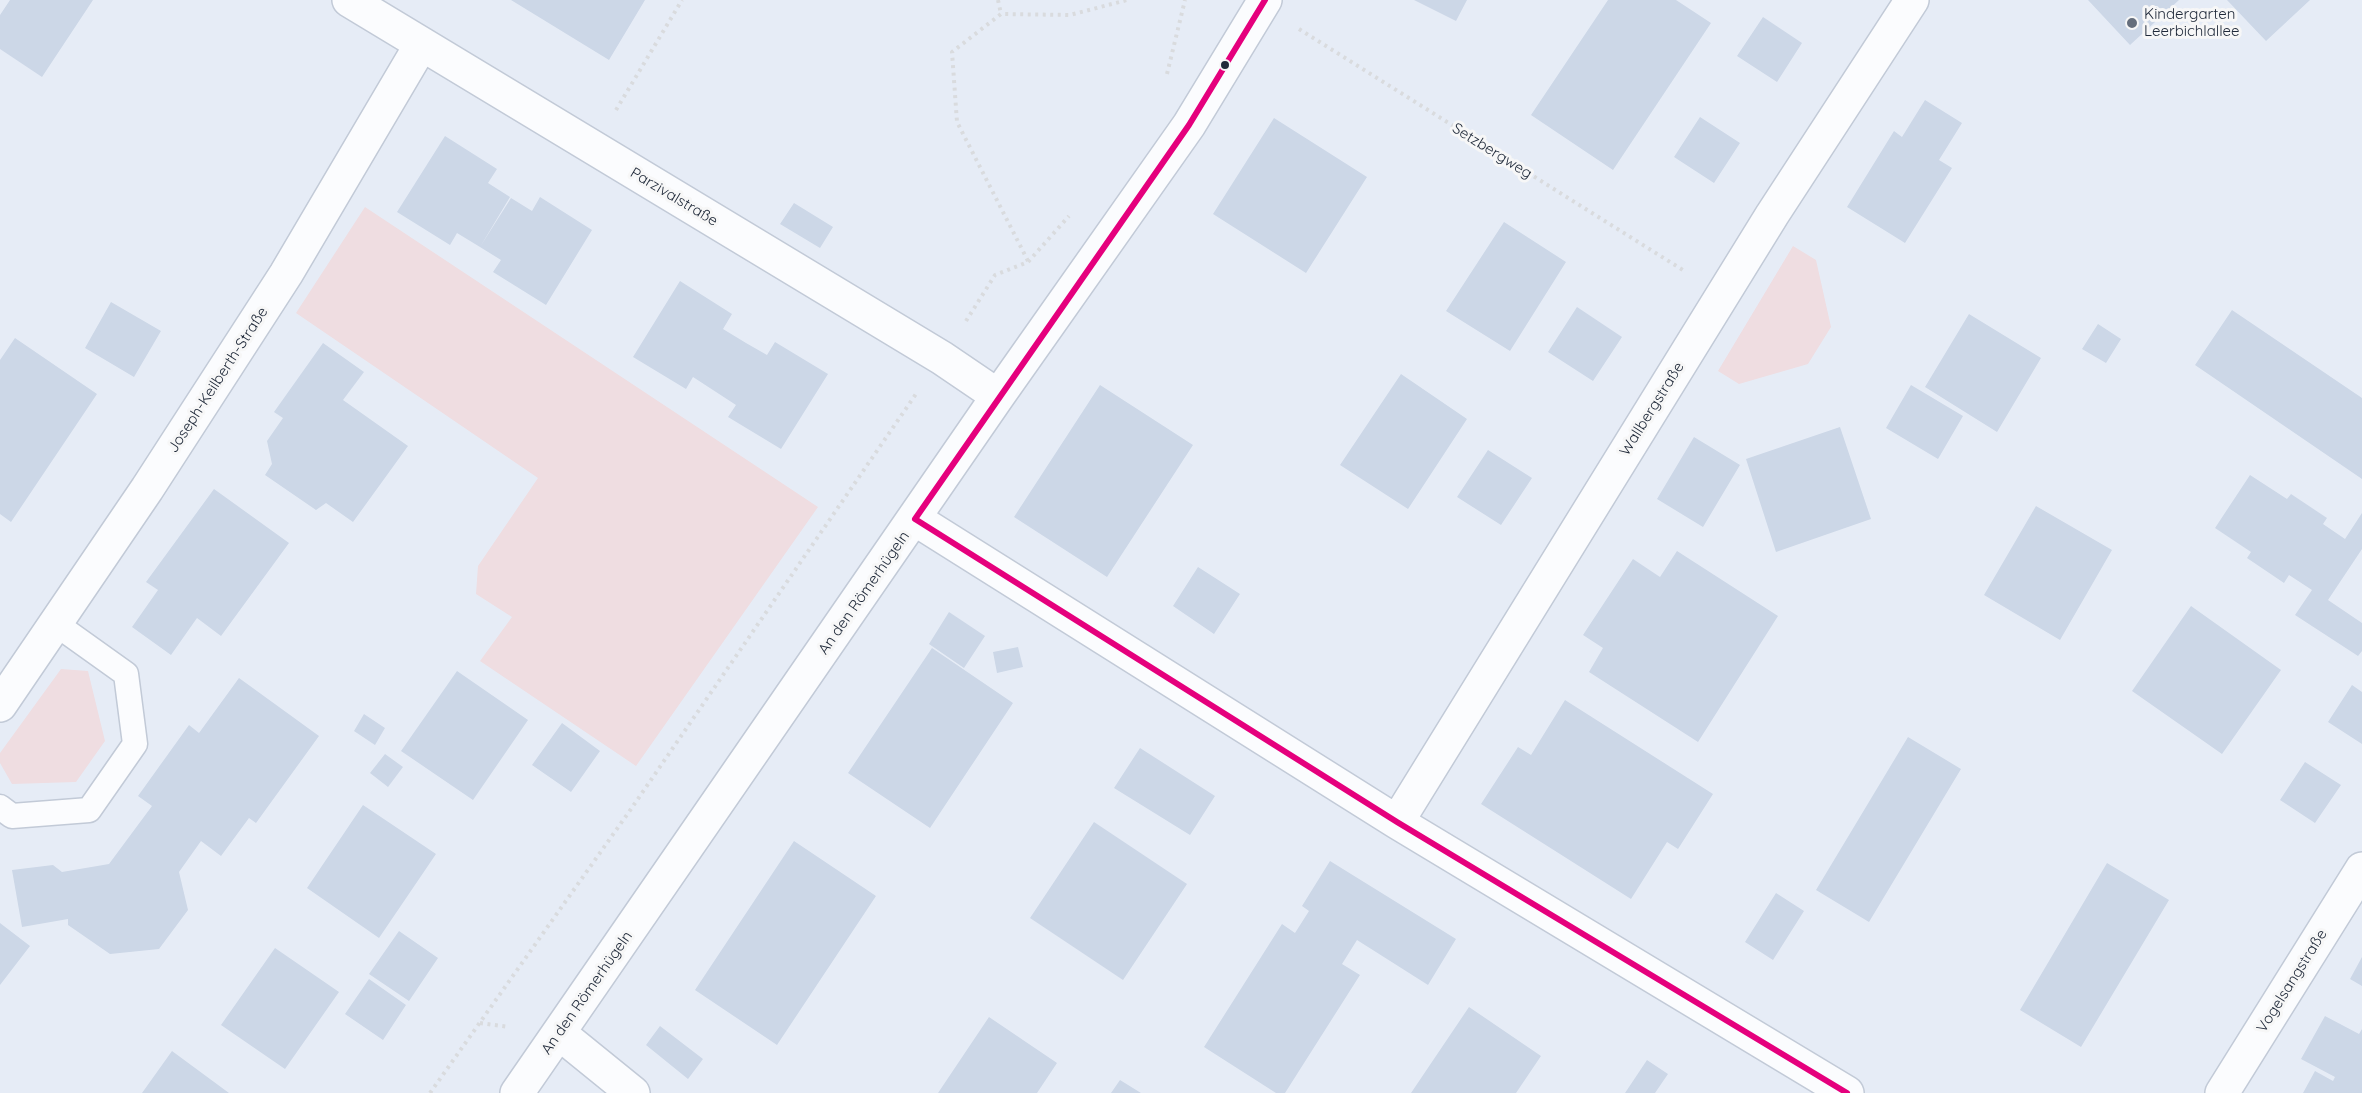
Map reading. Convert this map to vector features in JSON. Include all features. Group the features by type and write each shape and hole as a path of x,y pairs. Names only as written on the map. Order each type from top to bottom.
{"street":[{"name":"Parzivalstraße","path":"349,0 942,358 998,396"},
{"name":"Wallbergstraße","path":"1398,822 1723,295 1912,0"},
{"name":"An den Römerhügeln","path":"517,1093 998,396 1189,125 1263,3"},
{"name":"Joseph-Keilberth-Straße","path":"2,699 56,624 147,489 286,274 421,45"},
{"path":"915,519 1398,822 1847,1093"},
{"name":"Vogelsangstraße","path":"2222,1093 2362,869"},
{"path":"559,1033 633,1093"}],"lane":[{"path":"0,807 12,816 89,810 135,744 126,674 56,624"}],"path":[{"path":"593,148 682,0"},
{"path":"998,0 1001,14"},
{"path":"1029,262 957,122 952,52 1001,14 1070,15 1127,0"},
{"path":"1166,78 1185,0"},
{"name":"Setzbergweg","path":"1263,3 1723,295"},
{"path":"430,1093 631,809 942,358 995,275 1029,262 1073,211"}],"shaded area":[{"path":"365,207 818,507 636,766 480,661 512,617 476,594 478,566 538,478 296,313"},
{"path":"1793,246 1816,260 1831,327 1808,364 1739,384 1718,371"},
{"path":"61,669 88,671 105,741 76,782 12,784 0,763 0,753"}],"building":[{"path":"10,0 93,0 42,77 0,49 0,15"},
{"path":"511,0 645,0 609,60"},
{"path":"1414,0 1467,0 1456,21"},
{"path":"1608,0 1676,0 1711,23 1613,170 1531,115"},
{"name":"Kindergarten Leerbichlallee","path":"2088,0 2179,0 2130,45"},
{"name":"Kindergarten Leerbichlallee","path":"2227,0 2310,0 2266,41"},
{"path":"1763,17 1802,43 1777,82 1737,56"},
{"path":"1925,100 1962,123 1939,160 1952,168 1905,243 1847,207 1894,131 1902,137"},
{"path":"1700,117 1740,143 1714,183 1674,157"},
{"path":"1274,118 1367,177 1306,273 1213,214"},
{"path":"445,136 497,169 488,183 510,197 480,247 457,233 450,245 397,212"},
{"path":"540,197 592,230 546,305 493,272 501,260 480,247 511,198 532,211"},
{"path":"794,203 833,227 820,248 780,224"},
{"path":"1504,222 1566,262 1510,351 1446,311"},
{"path":"680,281 732,314 723,329 767,355 775,342 828,374 781,449 728,417 736,405 693,377 686,389 633,357"},
{"path":"111,302 161,331 134,377 85,348"},
{"path":"1577,307 1622,337 1593,381 1548,352"},
{"path":"2232,310 2362,398 2362,479 2195,365"},
{"path":"1969,314 2041,358 1997,432 1925,387"},
{"path":"2098,324 2121,339 2106,363 2082,349"},
{"path":"15,338 97,394 11,522 0,514 0,360"},
{"path":"323,343 364,372 343,400 408,446 353,522 326,503 316,510 265,475 272,464 267,441 283,418 274,412"},
{"path":"1401,374 1467,419 1408,509 1340,465"},
{"path":"1100,385 1193,445 1107,577 1014,517"},
{"path":"1911,385 1963,416 1938,459 1886,428"},
{"path":"1840,427 1871,519 1776,552 1746,459"},
{"path":"1694,437 1740,465 1703,527 1657,499"},
{"path":"1488,450 1532,478 1501,525 1457,497"},
{"path":"2250,475 2287,499 2291,494 2327,518 2323,524 2345,539 2362,513 2362,549 2328,600 2362,623 2362,651 2358,656 2295,615 2312,590 2289,575 2284,583 2247,558 2251,552 2215,528"},
{"path":"214,489 289,543 221,636 197,618 171,655 132,627 158,590 146,582"},
{"path":"2036,506 2112,550 2060,640 1984,595"},
{"path":"1677,551 1778,616 1698,742 1589,672 1603,648 1583,635 1633,559 1660,577"},
{"path":"1198,567 1240,594 1214,634 1173,606"},
{"path":"2191,606 2281,670 2222,754 2132,691"},
{"path":"949,612 985,636 964,668 929,644"},
{"path":"1018,647 1023,667 997,673 993,652"},
{"path":"932,648 1013,703 930,828 848,773"},
{"path":"457,671 528,720 473,800 401,751"},
{"path":"239,678 319,736 256,823 249,818 221,856 201,841 179,872 188,910 159,949 110,954 68,925 68,919 22,927 12,870 53,865 62,872 109,864 152,806 138,796 189,725 199,733"},
{"path":"2352,685 2362,692 2362,744 2328,722"},
{"path":"1565,700 1713,794 1678,849 1667,842 1631,899 1481,804 1518,747 1531,755"},
{"path":"364,714 385,728 375,745 354,731"},
{"path":"562,723 600,751 571,792 532,765"},
{"path":"1908,737 1961,769 1869,922 1816,890"},
{"path":"1140,748 1215,796 1190,835 1114,788"},
{"path":"385,754 403,767 388,787 370,773"},
{"path":"2305,762 2341,785 2315,823 2280,800"},
{"path":"363,805 436,854 379,938 307,888"},
{"path":"1094,822 1187,884 1123,980 1030,918"},
{"path":"794,841 876,896 777,1045 695,990"},
{"path":"1330,861 1456,939 1428,985 1357,940 1342,964 1360,975 1285,1093 1276,1093 1204,1047 1282,924 1295,933 1309,911 1302,906"},
{"path":"2107,863 2169,900 2081,1047 2020,1010"},
{"path":"1776,893 1804,911 1773,960 1745,942"},
{"path":"0,923 30,946 0,985"},
{"path":"399,931 438,958 409,1001 369,974"},
{"path":"275,948 339,992 285,1069 221,1025"},
{"path":"2362,957 2362,986 2350,979"},
{"path":"369,979 406,1005 383,1040 345,1014"},
{"path":"1469,1007 1541,1056 1516,1093 1411,1093"},
{"path":"2325,1016 2359,1034 2362,1029 2362,1093 2303,1093 2315,1071 2333,1081 2335,1077 2301,1059"},
{"path":"989,1017 1057,1063 1037,1093 938,1093"},
{"path":"660,1026 703,1059 688,1079 646,1045"},
{"path":"172,1051 229,1093 142,1093"},
{"path":"1647,1060 1668,1074 1655,1093 1625,1093"},
{"path":"1120,1080 1141,1093 1111,1093"}],"transit line":[{"path":"915,519 1189,125 1265,0"},
{"path":"915,519 1397,822 1847,1093"}],"place":[{"name":"Kindergarten Leerbichlallee","path":"2132,23"}]}
